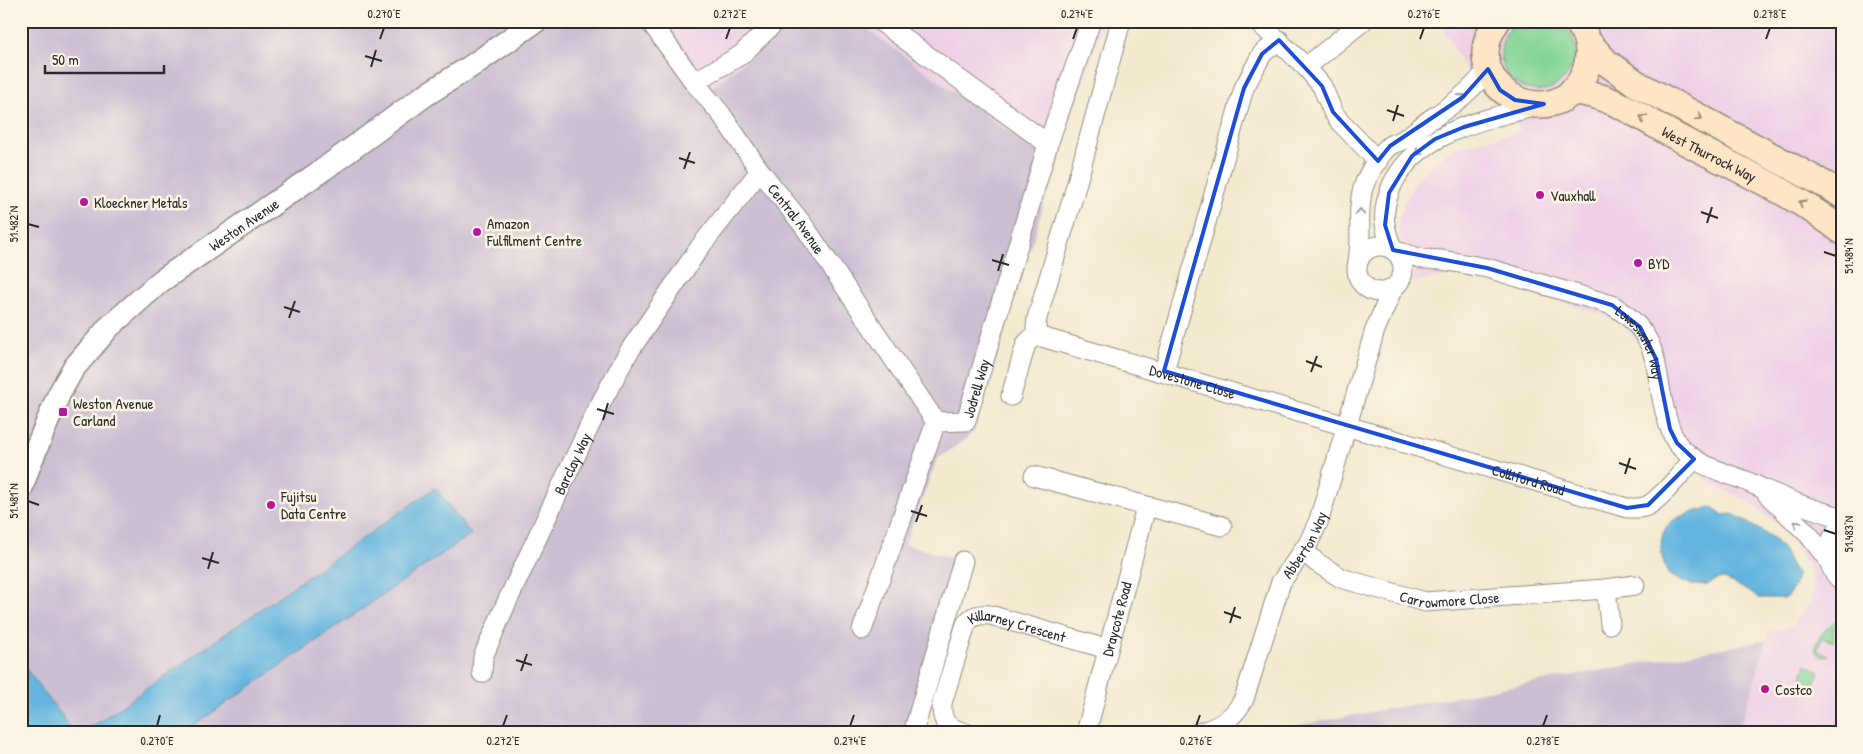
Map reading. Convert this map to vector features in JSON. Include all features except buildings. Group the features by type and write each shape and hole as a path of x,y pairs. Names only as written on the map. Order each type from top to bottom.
{"main road":[{"path":"1486,27 1486,61 1493,80 1500,90 1515,100 1531,104 1544,104 1562,98 1572,91 1581,80 1587,65 1588,54 1582,31"},
{"name":"West Thurrock Way","path":"1582,31 1607,63 1638,84 1833,188 1842,195"},
{"name":"West Thurrock Way","path":"1572,91 1589,93 1617,103 1683,141 1804,204 1842,231"}],"street":[{"name":"Weston Avenue","path":"21,489 59,394 73,369 109,327 161,281 324,169 424,96 536,21"},
{"name":"Central Avenue","path":"650,21 694,82 721,114 760,171 804,226 936,422"},
{"path":"694,82 740,55 776,21"},
{"path":"880,21 1048,144 1091,21"},
{"path":"1011,396 1026,344 1031,338 1038,336 1036,329 1037,318 1073,197 1121,21"},
{"path":"1257,21 1306,67 1322,86 1333,112 1340,122 1378,160"},
{"path":"1306,67 1363,21"},
{"path":"1164,372 1244,88 1262,54 1279,40"},
{"path":"1488,68 1475,86 1464,96 1402,140 1390,146 1378,160 1364,186 1358,210 1361,245 1357,273 1362,284 1374,291 1380,292 1397,282 1403,270 1402,262 1393,250 1385,225 1385,212 1389,193 1398,175 1412,156 1435,139 1464,127 1503,114 1544,104"},
{"name":"Jodrell Way","path":"862,630 936,422 966,421 1048,144"},
{"name":"Barclay Way","path":"482,673 483,657 506,604 598,408 628,353 700,247 760,171"},
{"path":"1358,260 1362,253 1369,248 1385,246 1393,250"},
{"name":"Loweswater Way","path":"1393,250 1423,259 1487,268 1612,305 1627,314 1648,337 1656,359 1670,429 1678,443 1694,459 1710,468 1822,513 1842,517"},
{"name":"Loweswater Way","path":"1397,282 1427,268 1462,264"},
{"name":"Abberton Way","path":"1198,733 1208,731 1224,723 1238,710 1244,699 1280,582 1314,534 1375,330 1397,282"},
{"name":"Abberton Way","path":"1362,284 1372,305 1375,330"},
{"name":"Dovestone Close","path":"1038,336 1348,425"},
{"name":"Colliford Road","path":"1348,425 1627,508 1640,508 1648,505 1694,459"},
{"path":"1034,476 1222,526"},
{"name":"Loweswater Way","path":"1762,489 1809,535 1829,561 1833,572 1842,581"},
{"name":"Draycote Road","path":"1086,733 1146,506"},
{"path":"1829,561 1829,544 1834,534 1842,525"},
{"name":"Carrowmore Close","path":"1303,550 1316,562 1341,578 1425,602 1606,589 1635,585"},
{"path":"913,733 963,561"},
{"path":"1606,589 1610,624"},
{"name":"Killarney Crescent","path":"966,733 951,729 943,718 941,710 966,624 972,617 984,614 990,615 1107,649"}],"highlighted area":[{"path":"1279,40 1322,86 1333,112 1378,161 1390,146 1463,97 1488,69 1500,90 1515,100 1544,104 1464,127 1435,139 1412,156 1389,193 1385,225 1393,250 1487,268 1612,305 1640,327 1656,359 1670,429 1677,443 1694,459 1648,505 1627,508 1164,371 1244,88 1262,54"}],"shaded area":[{"path":"21,21 666,21 712,87 798,21 856,21 1030,147 1058,158 974,431 961,443 937,459 905,544 955,559 906,733 21,733"},
{"path":"666,21 798,21 712,87"},
{"path":"856,21 1104,21 1058,158 1030,147"},
{"path":"1436,21 1842,21 1842,733 1738,733 1769,631 1782,630 1795,624 1810,601 1814,585 1807,565 1796,546 1775,523 1748,501 1710,483 1683,462 1660,436 1648,371 1640,344 1618,320 1463,272 1412,283 1418,254 1400,240 1397,223 1406,199 1417,180 1429,165 1455,148 1521,131 1462,64 1443,29"},
{"path":"1767,640 1738,733 1255,733"}],"green space":[{"path":"1519,21 1557,21 1570,33 1575,47 1574,61 1568,74 1557,85 1544,90 1528,89 1512,80 1505,71 1501,56 1502,43 1508,30"},
{"path":"1779,148 1842,171 1842,184"},
{"path":"1838,619 1842,623 1842,628 1833,629 1834,642 1822,638 1817,651 1828,655 1822,657 1816,652 1817,642 1822,634"},
{"path":"1806,664 1820,672 1813,685 1802,677"}],"water":[{"path":"435,488 471,534 183,733 83,733"},
{"path":"1711,507 1722,515 1733,514 1773,538 1784,551 1797,576 1794,587 1786,598 1759,598 1722,578 1707,585 1692,585 1669,575 1661,548 1661,541 1666,528 1673,520"},
{"path":"21,667 26,669 75,733 21,733"}],"place":[{"name":"Vauxhall","path":"1540,195"},
{"name":"Kloeckner Metals","path":"84,202"},
{"name":"Amazon Fulfilment Centre","path":"477,232"},
{"name":"BYD","path":"1638,263"},
{"name":"Weston Avenue Carland","path":"63,412"},
{"name":"Fujitsu Data Centre","path":"271,505"},
{"name":"Costco","path":"1765,689"}]}
